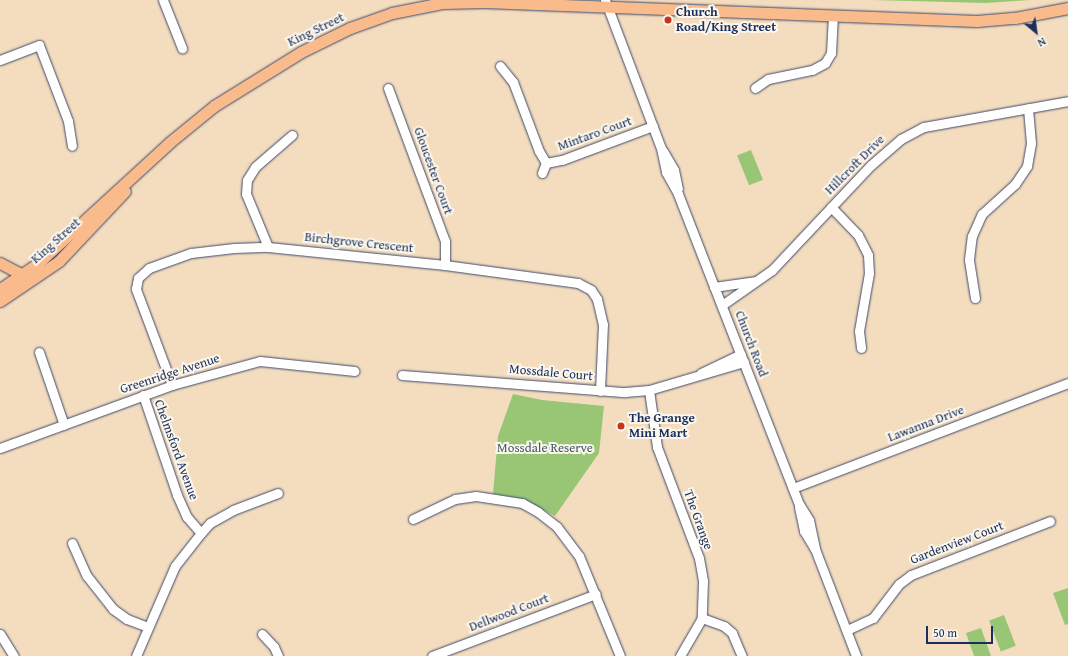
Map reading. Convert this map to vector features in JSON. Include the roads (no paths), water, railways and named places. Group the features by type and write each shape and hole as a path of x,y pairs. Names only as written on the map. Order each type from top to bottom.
{"main road":[{"name":"King Street","path":"2,291 23,275 184,130 231,95 301,52 376,18 427,5 460,2 607,4 833,16 977,21 1015,18 1068,8"},
{"name":"King Street","path":"2,291 70,250 113,206 138,173"},
{"path":"0,263 23,275"}],"street":[{"path":"163,0 182,48"},
{"name":"Church Road","path":"607,4 661,148 666,172 678,194 722,305 799,504 804,530 815,548 856,656"},
{"path":"755,88 768,79 812,70 825,64 831,53 833,16"},
{"path":"0,60 39,45 68,121 72,146"},
{"name":"Mintaro Court","path":"500,66 513,82 539,152 546,163"},
{"name":"Gloucester Court","path":"388,88 445,241 445,265"},
{"name":"Hillcroft Drive","path":"722,305 772,270 886,150 912,132 924,127 1068,101"},
{"path":"975,298 969,259 972,236 982,214 1015,184 1027,166 1032,143 1028,108"},
{"name":"Mintaro Court","path":"546,163 562,160 653,126"},
{"path":"268,247 246,194 247,180 255,167 292,135"},
{"name":"Mintaro Court","path":"542,173 546,163"},
{"path":"831,208 858,235 868,255 869,273 859,331 861,348"},
{"name":"Birchgrove Crescent","path":"172,385 136,289 138,278 149,268 191,253 234,248 268,247 445,265 578,283 591,290 597,299 603,324 600,390"},
{"name":"Hillcroft Drive","path":"714,287 757,281"},
{"path":"38,352 64,425"},
{"name":"Mossdale Court","path":"402,375 573,386 600,390 649,390 696,376 712,366 742,358"},
{"name":"Greenridge Avenue","path":"0,448 172,385 260,361 354,372"},
{"name":"Lawanna Drive","path":"793,488 1068,383"},
{"name":"The Grange","path":"649,390 657,447 699,558 703,581 702,618 680,656"},
{"name":"Chelmsford Avenue","path":"143,395 176,495 187,517 200,533"},
{"path":"141,654 148,627 175,566 200,533 210,523 233,510 278,493"},
{"path":"413,519 456,499 476,496 522,504 538,512 557,527 579,556 596,594 620,656"},
{"name":"Gardenview Court","path":"847,630 873,618 899,584 911,575 1050,521"},
{"path":"72,543 87,576 113,609 127,619 148,627"},
{"name":"Dellwood Court","path":"432,656 596,594"},
{"path":"702,618 728,630 742,656"},
{"path":"0,634 14,656"},
{"path":"262,634 274,647 278,656"}],"place":[{"name":"Church Road/King Street","path":"668,20"},
{"name":"The Grange Mini Mart","path":"621,426"}],"park label":[{"name":"Mossdale Reserve","path":"545,448"}]}
